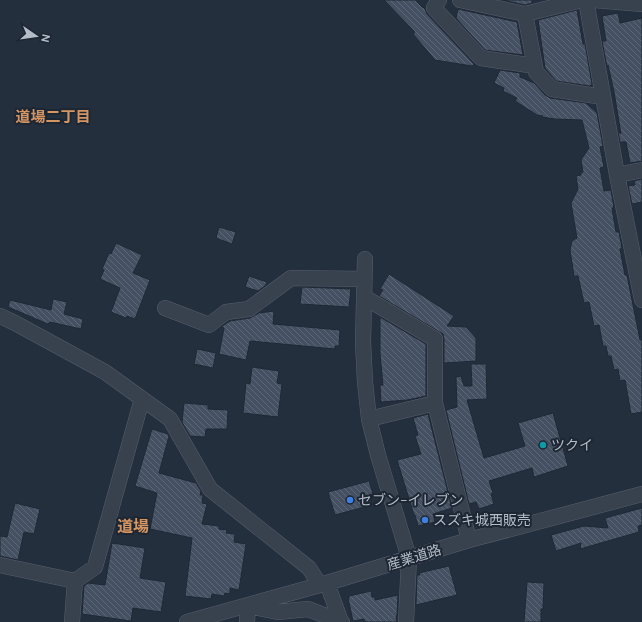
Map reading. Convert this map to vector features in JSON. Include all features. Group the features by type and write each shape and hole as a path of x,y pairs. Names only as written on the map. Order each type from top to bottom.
{"street":[{"path":"440,0 434,8 481,58 535,66"},
{"path":"460,0 525,14 582,0"},
{"path":"586,0 617,175 642,300"},
{"path":"594,0 642,4"},
{"path":"525,14 536,72 552,89 603,97"},
{"path":"617,175 642,170"},
{"path":"365,259 363,342 364,382 369,419 378,455 409,558 406,622"},
{"path":"165,308 209,325 226,312 249,309 291,278 364,279"},
{"path":"364,297 435,339 434,403 469,540"},
{"path":"0,316 105,372 170,419 210,489 309,568 324,584 341,622"},
{"path":"0,565 75,581 95,567 142,399"},
{"path":"369,419 434,403"},
{"name":"産業道路","path":"187,622 324,584 469,540 642,494"},
{"path":"72,622 75,581"},
{"path":"247,622 248,606 278,612 308,609 341,622"}],"building":[{"path":"384,0 415,0 423,8 424,7 427,14 474,64 472,66 435,60 413,34 415,32"},
{"path":"503,0 532,0 532,3 525,5"},
{"path":"458,9 517,22 523,55 485,50 456,18"},
{"path":"577,10 592,84 590,86 556,81 545,68 538,20"},
{"path":"618,13 620,23 642,18 642,161 630,163 626,142 620,142 618,132 621,134 614,92 602,41 606,41 602,16"},
{"path":"500,70 520,73 520,77 534,83 545,95 550,98 586,103 597,113 603,146 600,147 604,167 600,168 604,191 611,190 616,232 619,232 622,248 620,249 625,275 627,275 640,340 642,340 642,412 631,414 625,380 620,381 618,369 614,370 611,356 608,356 606,346 603,346 599,325 594,326 589,302 584,303 578,276 574,276 570,250 572,241 577,238 571,203 578,189 576,176 581,175 583,172 581,160 589,148 582,120 555,119 537,115 515,101 517,98 503,91 504,88 494,83"},
{"path":"642,179 642,202 632,204 628,186 635,185 634,181"},
{"path":"219,227 236,232 232,244 216,238"},
{"path":"116,243 142,255 133,273 150,280 135,319 127,316 126,318 111,312 120,288 100,279 104,270 102,269 109,253 111,254"},
{"path":"389,274 454,316 447,326 466,327 476,338 476,361 444,363 443,334 379,296 383,290 380,289"},
{"path":"249,276 267,282 265,286 258,291 245,287"},
{"path":"302,287 351,289 349,307 300,304"},
{"path":"53,299 67,302 64,314 83,319 81,329 50,322 48,324 8,307 10,300 51,310"},
{"path":"274,311 273,324 340,330 339,346 335,346 335,349 250,341 246,360 219,354 224,328 221,327 230,321 250,318 259,313"},
{"path":"380,317 426,344 426,396 407,400 381,402 380,385 383,385 380,354"},
{"path":"197,349 216,353 213,368 194,364"},
{"path":"471,364 486,364 487,399 467,400 484,458 525,446 518,423 553,413 568,466 534,477 532,468 489,481 493,493 491,494 494,504 479,509 476,502 469,504 446,410 457,407 456,377 461,376 464,386 472,386"},
{"path":"252,367 279,371 277,383 282,384 278,417 243,413 246,383 250,384"},
{"path":"184,403 208,405 208,409 228,410 227,429 206,429 205,437 190,436 182,422"},
{"path":"428,414 452,508 433,514 435,522 418,526 397,460 421,454 415,436 418,435 413,418"},
{"path":"152,429 168,434 169,436 159,473 196,483 201,491 200,495 203,495 202,503 207,504 202,524 219,526 219,529 227,530 226,533 235,534 234,542 246,544 239,590 230,588 230,594 225,593 224,596 212,594 211,599 185,596 192,538 150,529 157,493 135,486"},
{"name":"セブン-イレブン","path":"369,481 373,494 369,495 372,505 335,515 328,492"},
{"path":"15,503 40,509 34,534 24,532 18,560 0,556 0,536 7,537"},
{"path":"642,508 642,525 638,526 639,532 580,549 581,543 556,551 551,535 584,526 608,528 605,518"},
{"path":"112,543 145,548 140,578 166,582 161,612 133,608 131,621 82,614 84,586 88,583 105,585"},
{"path":"449,566 457,595 416,605 417,575 420,575 419,573"},
{"path":"527,582 544,583 541,622 524,622"},
{"path":"371,591 372,597 375,597 375,600 398,595 396,616 397,622 365,622 364,619 353,621 348,598 349,596"}],"place":[{"name":"ツクイ","path":"543,445"},
{"name":"セブン-イレブン","path":"350,500"},
{"name":"スズキ城西販売","path":"425,520"}],"district":[{"name":"道場二丁目","path":"53,117"},
{"name":"道場","path":"133,526"}]}
